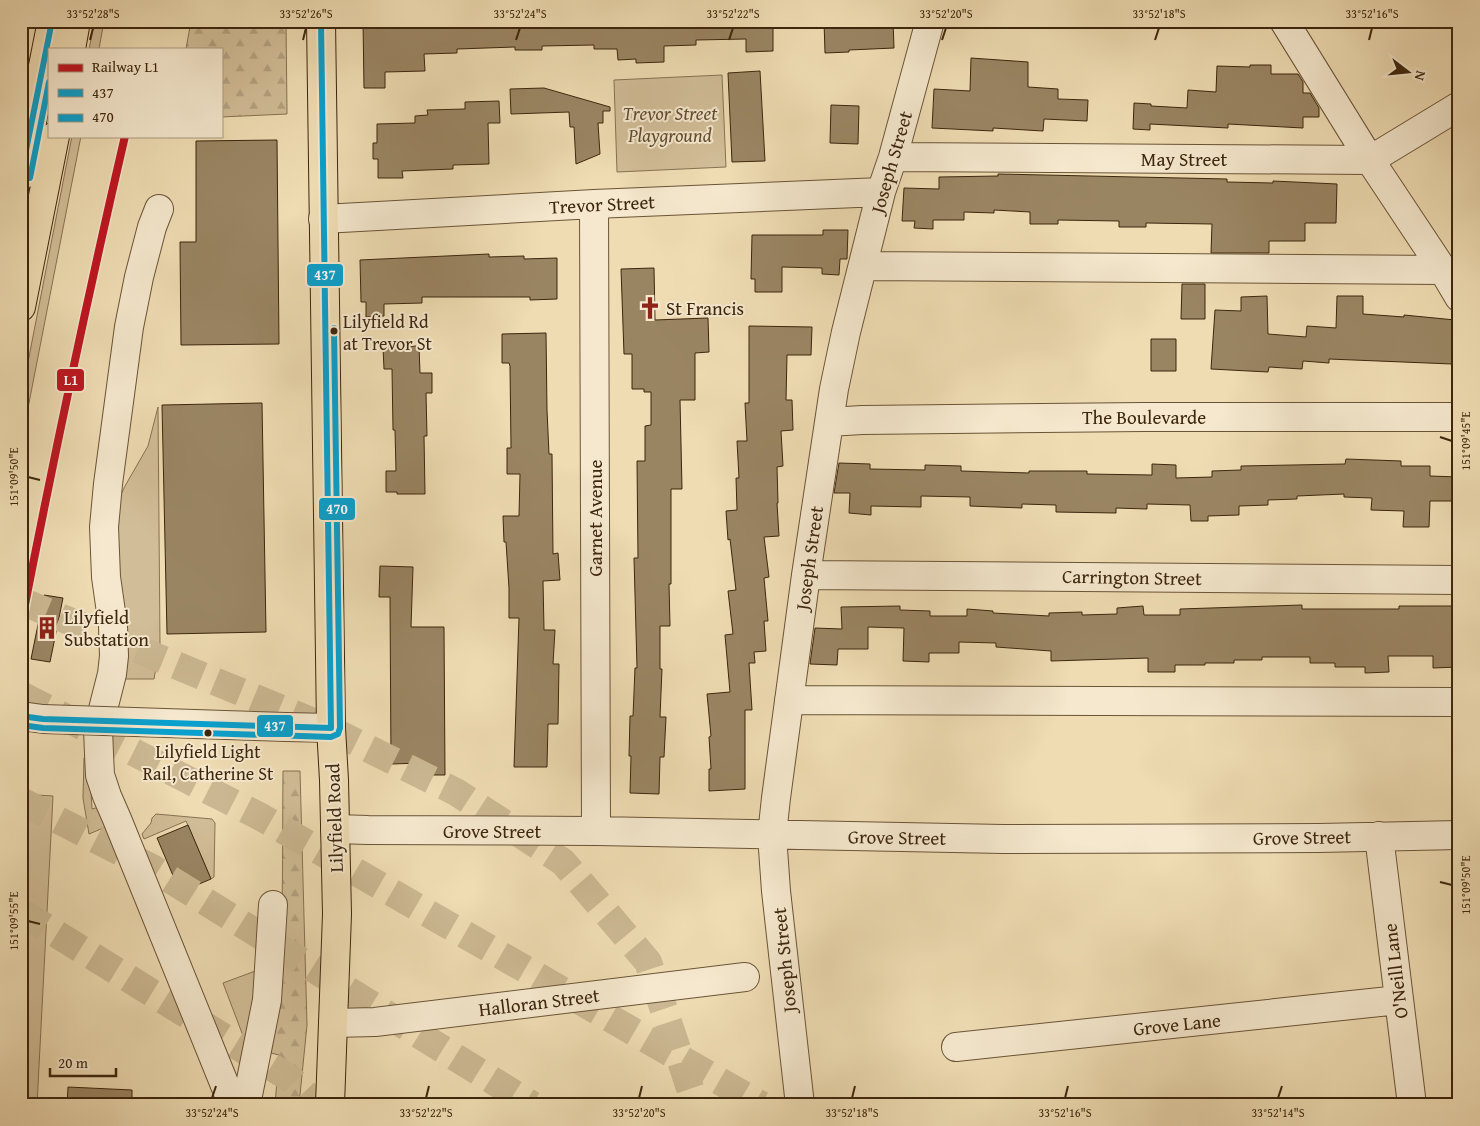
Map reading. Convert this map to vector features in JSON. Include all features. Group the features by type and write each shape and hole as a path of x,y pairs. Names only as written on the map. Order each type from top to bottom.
{"main road":[{"path":"21,176 52,21"},
{"path":"71,48 76,21"},
{"name":"Lilyfield Road","path":"321,21 331,728 337,914 330,1105"},
{"path":"21,307 54,138"}],"street":[{"name":"Joseph Street","path":"800,1105 776,891 772,835 806,575 829,422 846,332 881,192 893,157 930,21"},
{"path":"1284,21 1370,160 1459,297"},
{"path":"1370,160 1459,106"},
{"name":"May Street","path":"893,157 1370,160"},
{"name":"Trevor Street","path":"324,219 594,204 881,192"},
{"name":"Garnet Avenue","path":"594,204 596,831"},
{"path":"159,209 139,277 129,327 108,484 104,527 106,577 113,626 114,656 112,674 98,728 100,775 233,1105"},
{"path":"863,266 1443,270"},
{"name":"The Boulevarde","path":"829,422 1124,417 1459,417"},
{"name":"Carrington Street","path":"806,575 1459,580"},
{"path":"789,700 1459,702"},
{"path":"21,716 43,719 331,728"},
{"name":"Grove Street","path":"335,829 596,831 1003,839 1459,835"},
{"name":"O'Neill Lane","path":"1379,836 1412,1105"},
{"path":"246,1105 267,1000 273,905"},
{"name":"Halloran Street","path":"333,1023 375,1022 745,977"},
{"name":"Grove Lane","path":"956,1047 1399,1000"}],"green space":[{"path":"95,21 104,21 99,48 89,48"},
{"path":"191,21 286,21 287,114 222,117 222,48 186,48"},
{"name":"Trevor Street Playground","path":"722,75 726,167 617,172 614,80"},
{"path":"72,138 81,138 21,444 21,398"},
{"path":"158,407 160,644 154,679 122,679 128,658 127,631 118,595 114,510 125,486 148,446"},
{"path":"84,758 89,758 92,809 99,807 108,826 89,834 83,798"},
{"path":"283,771 300,771 307,1025 299,1105 275,1105 279,1055 271,1053 281,948"},
{"path":"21,794 53,796 37,1105 21,1105"},
{"path":"156,814 212,819 215,823 214,877 211,879 186,821 144,839 142,834"},
{"path":"258,970 256,995 244,1051 239,1052 237,1044 245,1041 223,983"}],"building":[{"path":"363,21 773,21 773,51 746,52 746,39 696,40 696,45 664,46 664,62 636,63 636,59 618,60 617,49 594,49 594,45 542,46 542,50 515,50 515,47 457,49 457,53 424,54 425,71 385,72 385,88 364,88"},
{"path":"824,21 893,21 894,48 825,53"},
{"path":"971,58 1028,62 1028,87 1058,89 1058,99 1088,100 1087,121 1044,119 1043,131 993,128 993,131 932,128 934,89 970,91"},
{"path":"1250,65 1271,65 1271,74 1298,74 1303,82 1303,93 1310,93 1319,108 1319,117 1303,117 1303,128 1228,124 1228,128 1150,124 1150,130 1133,129 1134,103 1187,108 1188,90 1216,92 1217,66 1250,67"},
{"path":"760,71 765,161 732,162 728,73"},
{"path":"544,88 610,107 610,111 603,111 603,123 598,123 600,154 576,164 574,127 570,127 569,112 511,114 510,89"},
{"path":"499,101 500,123 488,123 489,164 453,165 453,169 402,171 403,178 378,178 378,159 373,159 373,143 377,143 377,124 415,123 415,116 428,115 427,110 465,109 465,102"},
{"path":"831,105 859,106 858,144 830,143"},
{"path":"277,140 279,344 181,345 180,242 196,242 196,141"},
{"path":"998,174 1227,179 1227,182 1273,183 1273,181 1337,184 1336,223 1305,223 1305,241 1269,241 1269,253 1211,253 1212,224 1146,223 1146,227 1119,227 1119,221 1058,220 1058,224 1030,224 1030,212 994,210 994,213 964,212 964,220 933,220 933,229 914,228 915,221 902,221 904,188 939,189 939,177 998,176"},
{"path":"823,230 848,230 847,259 840,259 839,275 822,274 822,268 782,267 782,292 755,292 755,279 751,279 752,235 823,235"},
{"path":"489,254 489,257 524,256 524,259 557,258 557,299 530,300 530,297 422,297 422,303 384,304 384,316 366,317 366,302 361,302 360,260"},
{"path":"654,268 655,320 708,318 709,352 695,353 695,400 680,400 682,489 671,489 670,626 660,626 660,669 662,669 660,717 666,717 664,757 660,757 659,794 630,793 630,716 633,716 635,668 637,668 634,558 638,558 637,461 645,461 645,426 651,425 651,392 644,392 644,389 632,389 632,354 624,354 621,269"},
{"path":"1182,284 1205,284 1205,319 1181,319"},
{"path":"1267,296 1268,334 1306,337 1307,326 1336,328 1337,296 1363,296 1363,314 1404,317 1404,315 1455,320 1452,364 1329,359 1329,363 1303,361 1302,369 1269,367 1268,372 1211,369 1215,310 1241,311 1241,297"},
{"path":"749,326 812,327 811,355 787,355 786,400 792,400 793,430 781,431 783,466 777,467 779,536 764,537 769,577 764,578 768,621 764,621 766,651 754,652 755,663 749,663 752,710 745,710 745,789 709,791 709,769 711,769 709,737 711,736 707,694 730,692 725,635 733,634 728,591 736,590 730,539 728,540 726,511 737,510 736,478 739,478 737,441 747,441 745,403 749,403"},
{"path":"546,333 549,454 552,454 553,554 558,553 560,580 543,581 544,630 555,630 553,664 559,664 558,724 548,724 547,767 514,767 519,618 509,618 509,588 503,516 519,516 520,474 507,474 507,448 511,448 510,366 509,363 502,363 502,334"},
{"path":"1151,339 1176,339 1176,371 1151,371"},
{"path":"419,346 420,373 432,373 432,393 426,393 427,436 424,436 425,494 386,492 386,471 396,471 392,369 384,369 383,347"},
{"path":"262,403 266,632 167,634 162,405"},
{"path":"1346,459 1401,461 1401,466 1430,466 1430,476 1459,477 1459,501 1430,501 1429,527 1403,527 1404,511 1371,510 1372,498 1344,497 1344,494 1297,496 1297,499 1268,500 1268,505 1239,506 1239,515 1208,516 1208,521 1191,521 1190,505 1147,504 1147,509 1116,508 1116,513 1056,512 1056,505 1022,504 1022,508 970,506 970,497 921,496 921,507 871,506 871,515 849,513 850,493 834,493 839,463 870,464 870,469 925,470 925,465 961,466 961,471 1029,473 1029,471 1087,471 1087,474 1152,475 1152,464 1176,465 1176,478 1212,477 1212,471 1241,470 1241,466 1345,464"},
{"path":"380,566 413,567 411,627 444,627 445,775 423,775 423,763 391,764 390,597 379,597"},
{"name":"Lilyfield Substation","path":"44,595 63,598 50,662 31,659"},
{"path":"1302,605 1302,609 1399,609 1399,606 1459,606 1458,667 1433,668 1433,656 1388,656 1389,672 1365,673 1365,667 1335,667 1335,663 1310,663 1310,657 1262,657 1262,660 1234,660 1234,663 1175,665 1175,672 1148,672 1148,658 1051,661 1051,651 996,647 996,643 959,642 959,653 929,653 929,662 903,661 904,628 868,627 868,649 838,649 837,665 810,664 815,628 842,629 841,607 900,606 900,610 930,611 930,616 967,616 967,609 993,611 993,613 1049,616 1049,613 1082,612 1082,615 1117,614 1117,608 1143,606 1144,615 1180,615 1180,609"},
{"path":"188,825 211,879 180,892 157,838"},
{"path":"68,1087 132,1090 132,1105 67,1105"}],"tunnel":[{"path":"21,601 323,726 456,792 563,862 648,962 694,1105"},
{"path":"21,695 259,816 761,1105"},
{"path":"21,801 152,868 532,1105"},
{"path":"21,912 291,1079 316,1105"}],"rail line":[{"name":"L1","path":"21,625 45,502 125,138"}],"transit line":[{"name":"437","path":"21,175 52,21"},
{"name":"437","path":"21,716 43,719 331,728 321,21"},
{"name":"470","path":"30,178 48,87"},
{"name":"470","path":"21,725 43,728 331,737 338,734 340,728 334,328"}],"place":[{"name":"St Francis","path":"650,308"},
{"name":"Lilyfield Rd at Trevor St","path":"334,331"},
{"name":"Lilyfield Substation","path":"47,628"},
{"name":"Lilyfield Light Rail, Catherine St","path":"208,733"}]}
